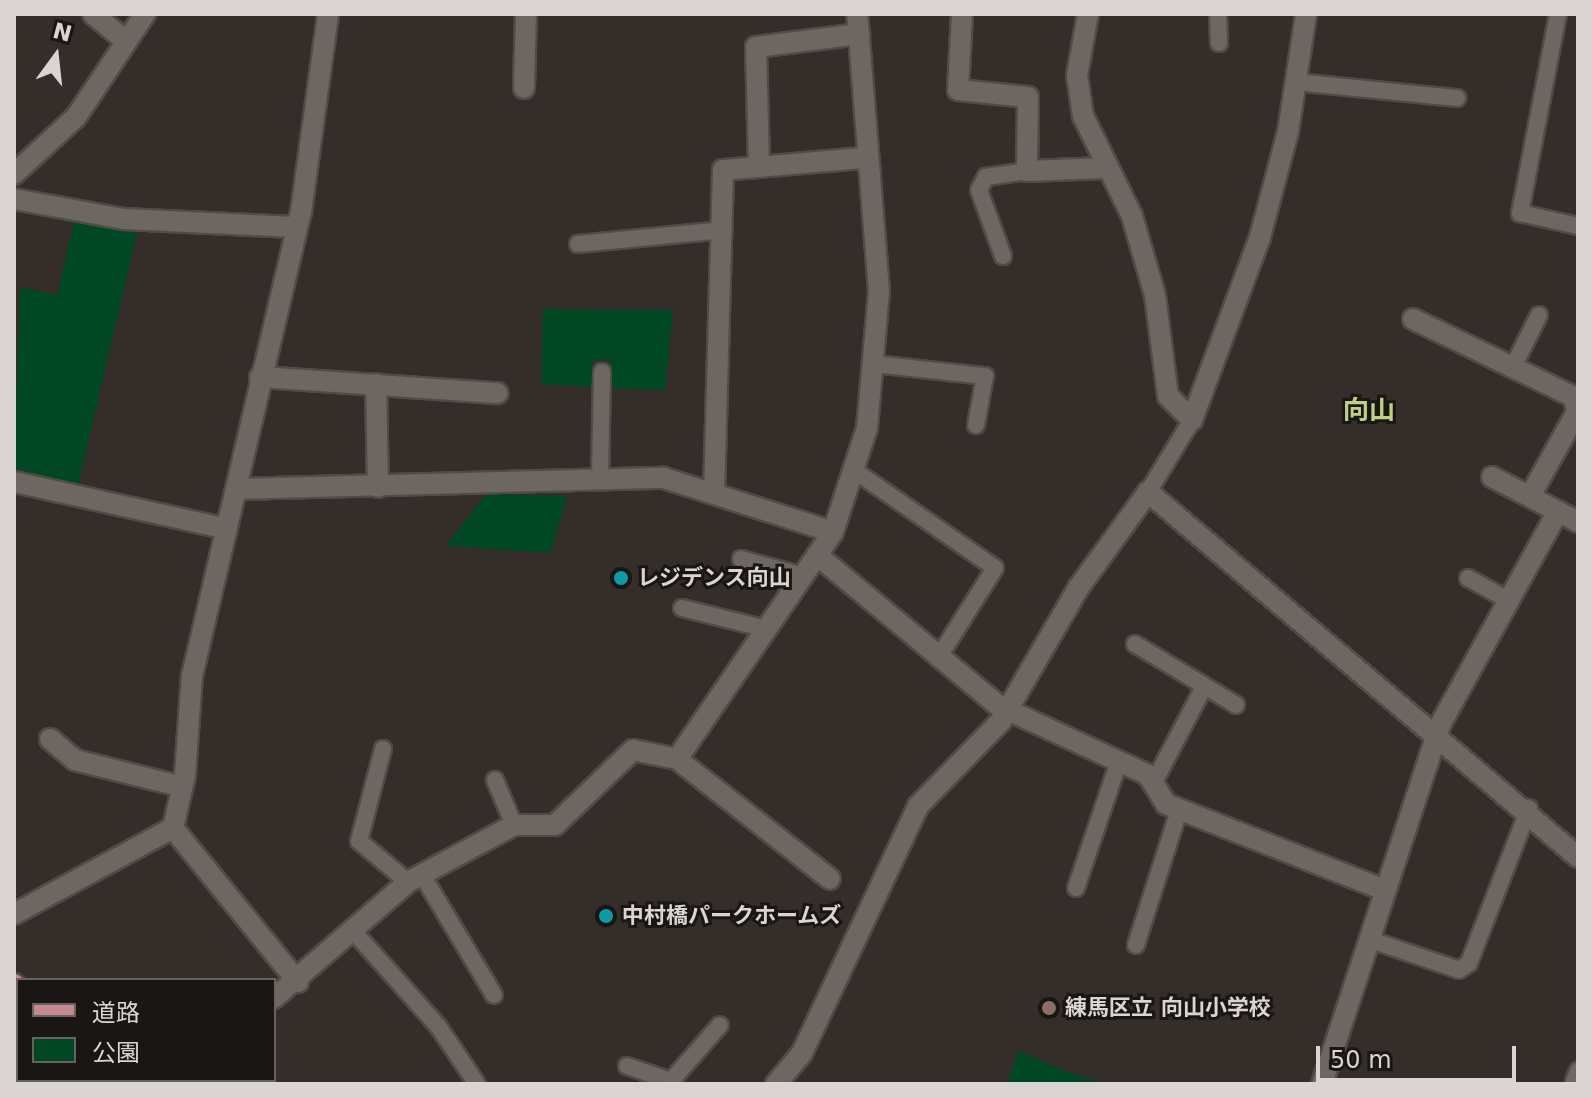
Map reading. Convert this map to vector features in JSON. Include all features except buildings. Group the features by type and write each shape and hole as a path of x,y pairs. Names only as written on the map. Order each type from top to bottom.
{"street":[{"path":"93,14 126,41"},
{"path":"14,174 76,117 145,14"},
{"path":"14,914 173,828 183,787 192,676 295,227 328,14"},
{"path":"524,88 526,14"},
{"path":"962,14 958,90 1028,97 1027,171 1104,168"},
{"path":"1088,14 1077,75 1104,168 1132,216 1155,295 1168,396 1192,420 1260,237 1296,82 1306,14"},
{"path":"677,759 762,628 833,532 855,471 874,364 879,291 864,158 858,24 756,47 759,167"},
{"path":"714,494 723,170 864,158"},
{"path":"14,199 123,219 295,227"},
{"path":"1413,319 1574,397 1577,412 1530,496"},
{"path":"260,377 497,393"},
{"path":"376,384 378,487"},
{"path":"1492,477 1578,522"},
{"path":"237,489 664,478 833,532"},
{"path":"14,482 227,529"},
{"path":"776,1084 802,1053 918,806 1007,710 1079,587 1148,492 1437,735 1529,808 1578,857"},
{"path":"1322,1084 1437,735 1476,650 1510,601 1558,511"},
{"path":"817,555 938,658 1007,710 1119,761 1153,784 1179,810 1384,890"},
{"path":"50,739 75,760 183,787"},
{"path":"276,997 298,982 415,878 514,825 555,825 633,750 677,759 830,879"},
{"path":"173,828 298,982"}],"lane":[{"path":"1218,14 1219,43"},
{"path":"1558,14 1520,213 1578,226"},
{"path":"1296,82 1457,98"},
{"path":"1003,256 979,190 986,177 1027,171"},
{"path":"578,244 723,230"},
{"path":"1513,367 1539,315"},
{"path":"874,364 985,376 976,425"},
{"path":"600,478 602,372"},
{"path":"1148,492 1192,420"},
{"path":"855,471 995,568 938,658"},
{"path":"741,559 800,575"},
{"path":"1468,578 1510,601"},
{"path":"682,608 762,628"},
{"path":"1135,644 1236,705"},
{"path":"1153,784 1204,687"},
{"path":"383,749 359,841 415,878 494,995"},
{"path":"1076,888 1119,761"},
{"path":"495,780 514,825"},
{"path":"1368,939 1459,970 1469,963 1529,808"},
{"path":"1136,945 1179,810"},
{"path":"355,933 438,1026 477,1084"},
{"path":"627,1066 677,1083 720,1025"}],"green space":[{"path":"74,222 138,229 78,485 14,468 20,287 57,295"},
{"path":"543,309 673,310 665,390 610,388 610,360 593,360 592,387 541,384"},
{"path":"486,494 567,496 551,553 446,546"},
{"path":"1018,1050 1062,1070 1105,1084 1007,1084"}],"place":[{"name":"レジデンス向山","path":"621,578"},
{"name":"中村橋パークホームズ","path":"606,916"},
{"name":"練馬区立 向山小学校","path":"1049,1008"}],"district":[{"name":"向山","path":"1369,411"}]}
